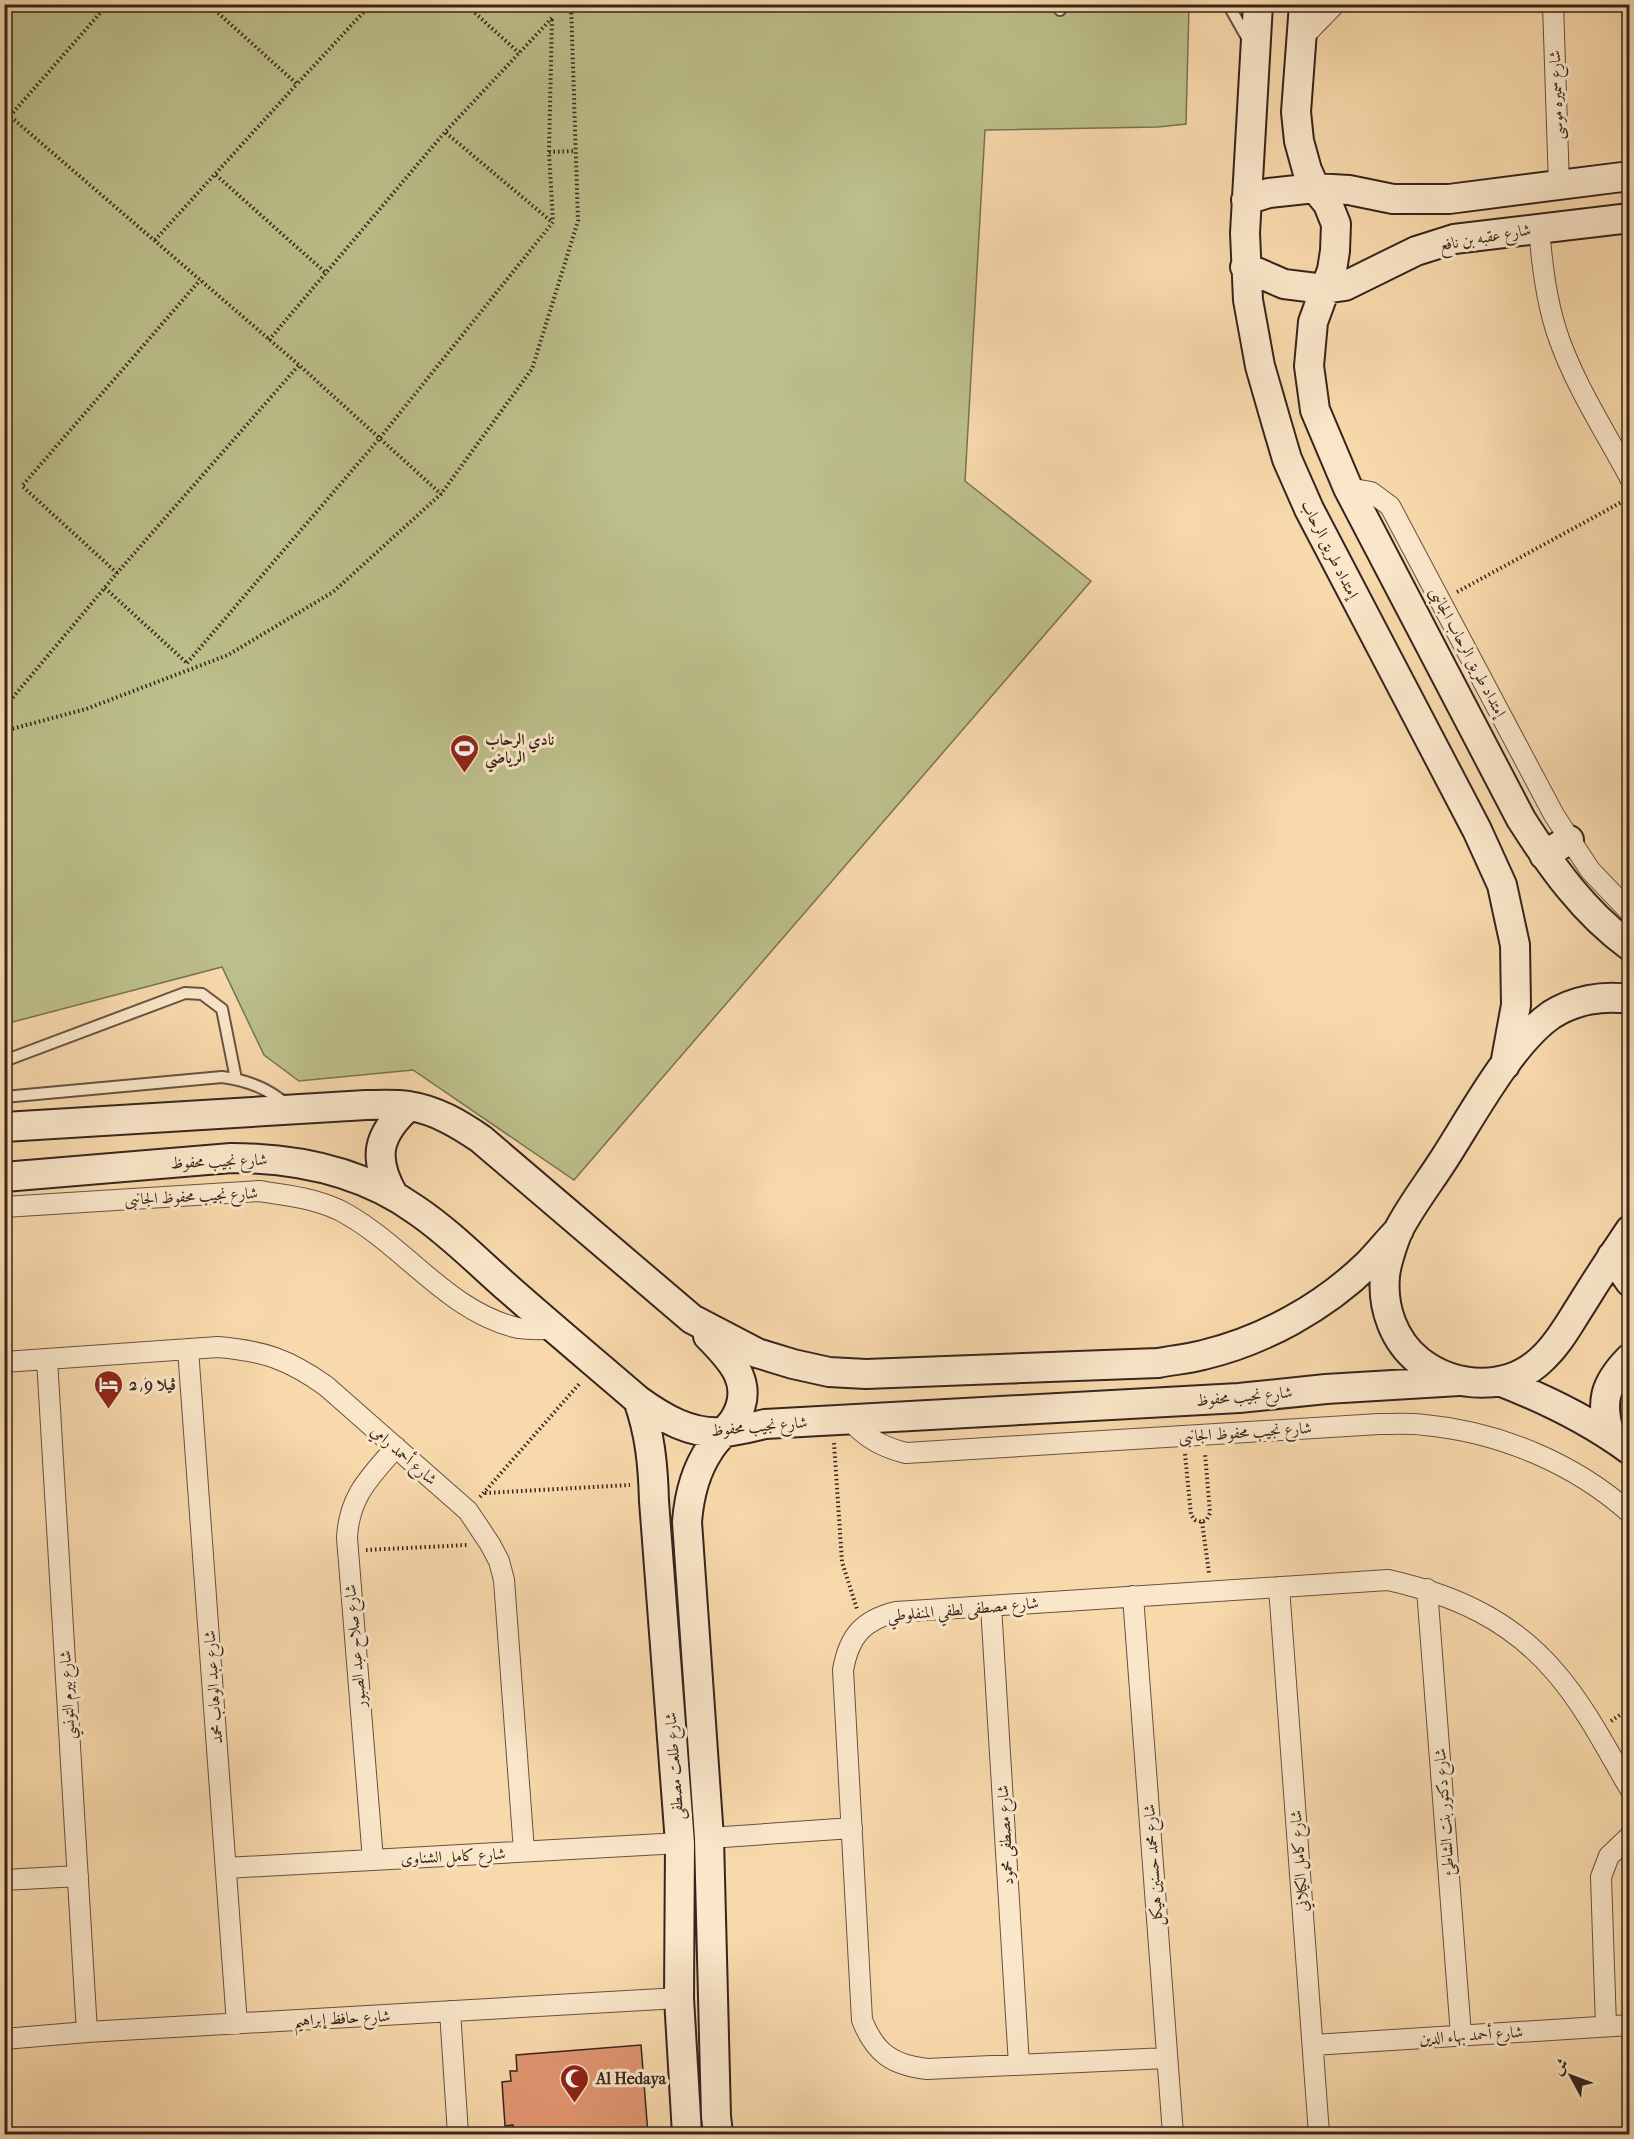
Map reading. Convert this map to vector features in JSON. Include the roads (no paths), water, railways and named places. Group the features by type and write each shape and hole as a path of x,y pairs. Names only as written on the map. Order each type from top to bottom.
{"street":[{"name":"إمتداد طريق الرحاب","path":"1258,4 1246,200 1245,267 1257,355 1287,459 1323,537 1478,830 1502,885 1515,945 1516,1005 1505,1065"},
{"path":"1304,4 1296,112 1299,141 1307,170 1315,188 1328,204 1336,225 1332,270 1313,322 1309,366 1315,410 1348,488 1521,819 1544,855 1590,911 1629,946"},
{"path":"1302,38 1335,4"},
{"name":"شارع سميره موسى","path":"1553,4 1558,186"},
{"path":"1246,200 1269,193 1315,188 1349,190 1393,199 1449,199 1629,177"},
{"path":"1449,199 1454,239"},
{"name":"شارع عقبه بن نافع","path":"1245,267 1284,284 1324,289 1345,286 1416,251 1454,239 1629,218"},
{"path":"1539,228 1548,300 1558,334 1571,367 1628,474"},
{"name":"إمتداد طريق الرحاب الجانبى","path":"1348,488 1371,492 1390,506 1569,840 1590,870 1629,912"},
{"path":"1544,855 1569,840"},
{"path":"4,1127 366,1105 409,1106 451,1120 481,1139 692,1319 758,1353 829,1372 866,1374 1158,1363 1204,1355 1249,1340 1292,1320 1331,1295 1367,1264 1399,1230 1505,1065 1533,1030 1551,1015 1570,1004 1610,998 1629,999"},
{"path":"394,1196 384,1178 380,1158 383,1138 393,1120 409,1106"},
{"name":"شارع نجيب محفوظ","path":"4,1177 231,1158 265,1158 332,1169 394,1196 437,1226 638,1400 678,1425 701,1431 723,1432 765,1424 1239,1398 1326,1389 1459,1381"},
{"name":"شارع نجيب محفوظ الجانبى","path":"4,1207 259,1191 299,1197 338,1210 372,1230 457,1299 486,1317 519,1328 555,1329"},
{"path":"1399,1230 1385,1275 1385,1303 1394,1331 1410,1354 1432,1371 1459,1381 1479,1384 1499,1381 1522,1373 1542,1359 1558,1341 1629,1230"},
{"path":"1612,1256 1629,1282"},
{"name":"شارع طلعت مصطفى","path":"692,1319 735,1366 741,1379 742,1394 740,1408 733,1421 710,1449 700,1466 688,1503 687,1522 709,1838 718,2134"},
{"name":"شارع أحمد رامي","path":"4,1362 218,1347 247,1349 275,1357 302,1369 326,1386 468,1511 499,1561 504,1580 524,1851"},
{"name":"شارع عبد الوهاب محمد","path":"188,1349 237,2024"},
{"path":"1620,1443 1604,1415 1606,1393 1615,1373 1629,1358"},
{"name":"شارع بيرم التونسي","path":"47,1359 87,2032"},
{"path":"1499,1381 1575,1414 1620,1443"},
{"name":"شارع طلعت مصطفى","path":"638,1400 648,1433 654,1484 680,1843 679,1998 687,2134"},
{"name":"شارع نجيب محفوظ الجانبى","path":"841,1420 875,1442 906,1453 1378,1424 1425,1425 1476,1433 1514,1445 1556,1463 1589,1482 1629,1513"},
{"name":"شارع صلاح عبد الصبور","path":"373,1860 348,1551 348,1525 360,1489 396,1447"},
{"name":"شارع مصطفى لطفي المنفلوطي","path":"1167,2058 927,2069 910,2067 893,2061 879,2050 869,2037 862,2020 843,1671 846,1653 853,1638 865,1625 879,1616 896,1612 1388,1580 1427,1589 1472,1608 1498,1622 1529,1646 1556,1673 1580,1704 1629,1789"},
{"name":"شارع كامل الكيلاني","path":"1279,1587 1319,2134"},
{"name":"شارع دكتور بنت الشاطئ","path":"1427,1589 1461,2035"},
{"name":"شارع محمد حسنين هيكل","path":"1133,1596 1173,2134"},
{"name":"شارع مصطفى محمود","path":"991,1606 1018,2065"},
{"path":"709,1838 852,1828"},
{"path":"1606,2026 1601,1877 1609,1856 1629,1836"},
{"name":"شارع كامل الشناوى","path":"226,1868 680,1843"},
{"path":"4,1880 78,1876"},
{"name":"شارع حافظ إبراهيم","path":"4,2039 87,2032 679,1998"},
{"path":"450,2011 458,2134"},
{"name":"شارع أحمد بهاء الدين","path":"1313,2045 1629,2025"}],"lane":[{"path":"1228,4 1256,53"},
{"path":"4,1061 185,993 202,994 222,1009 236,1079"},
{"path":"4,1097 222,1077 257,1085 275,1095 291,1109"}],"place":[{"name":"نادي الرحاب الرياضي","path":"464,774"},
{"name":"ڤيلا 9/ 2","path":"108,1410"},
{"name":"Al Hedaya","path":"575,2104"}]}
